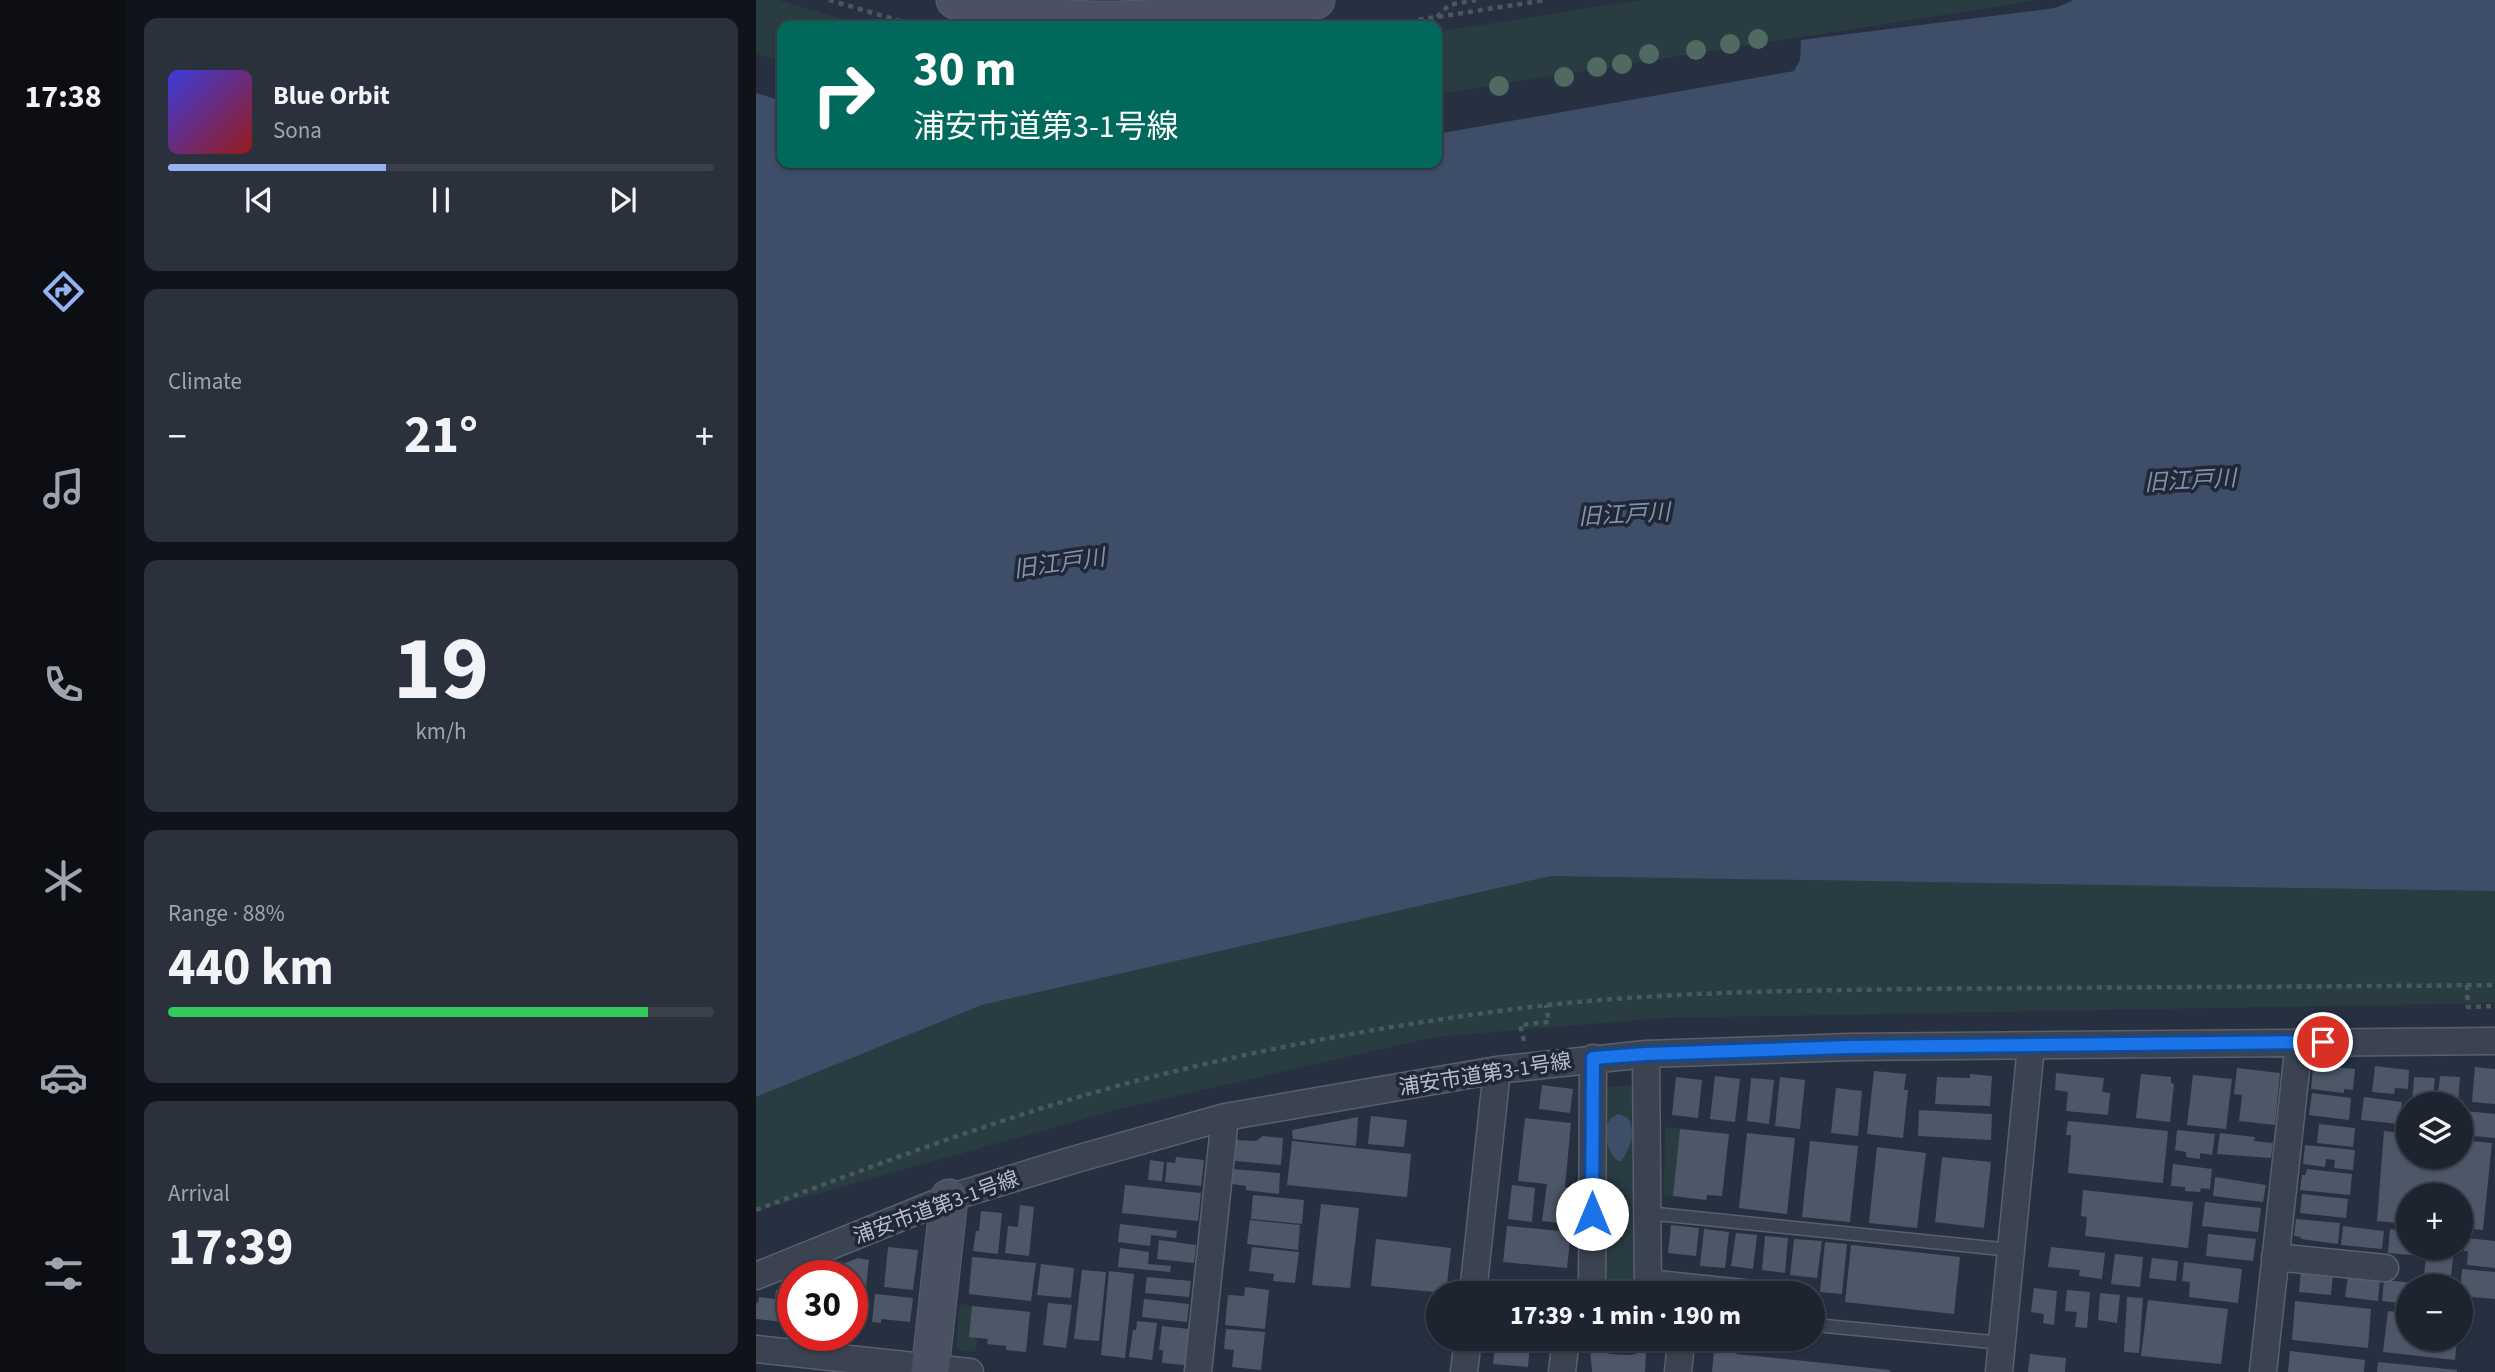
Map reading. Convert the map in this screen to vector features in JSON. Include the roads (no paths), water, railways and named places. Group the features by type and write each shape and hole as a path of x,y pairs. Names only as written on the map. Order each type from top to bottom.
{"street":[{"path":"955,0 1030,14 1101,20 1219,14 1316,0"},
{"name":"浦安市道第3-1号線","path":"756,1276 949,1198 1225,1117 1497,1070 1646,1054 1850,1047 2495,1041"},
{"path":"2263,1372 2299,1042"},
{"path":"1998,1372 2031,1046"},
{"path":"1646,1054 1648,1281"},
{"path":"1592,1281 1593,1058"},
{"path":"1474,1281 1497,1070"},
{"path":"1198,1372 1225,1117"},
{"path":"930,1370 949,1198"},
{"path":"2275,1257 2385,1268"},
{"path":"756,1349 930,1370 970,1372"},
{"path":"1465,1372 1467,1351"},
{"path":"1562,1372 1565,1351"},
{"path":"1678,1372 1680,1351"}],"lane":[{"path":"1647,1213 2011,1250"},
{"path":"1825,1326 2002,1343"}],"water":[{"name":"旧江戸川","path":"2074,0 2495,0 2495,891 1551,876 982,1005 756,1097 756,93 777,99 777,168 1442,168 1442,133 1794,71 1800,60 1801,40 2055,8"},
{"path":"1619,1114 1628,1118 1632,1135 1621,1161 1613,1156 1606,1136 1609,1122"}]}
